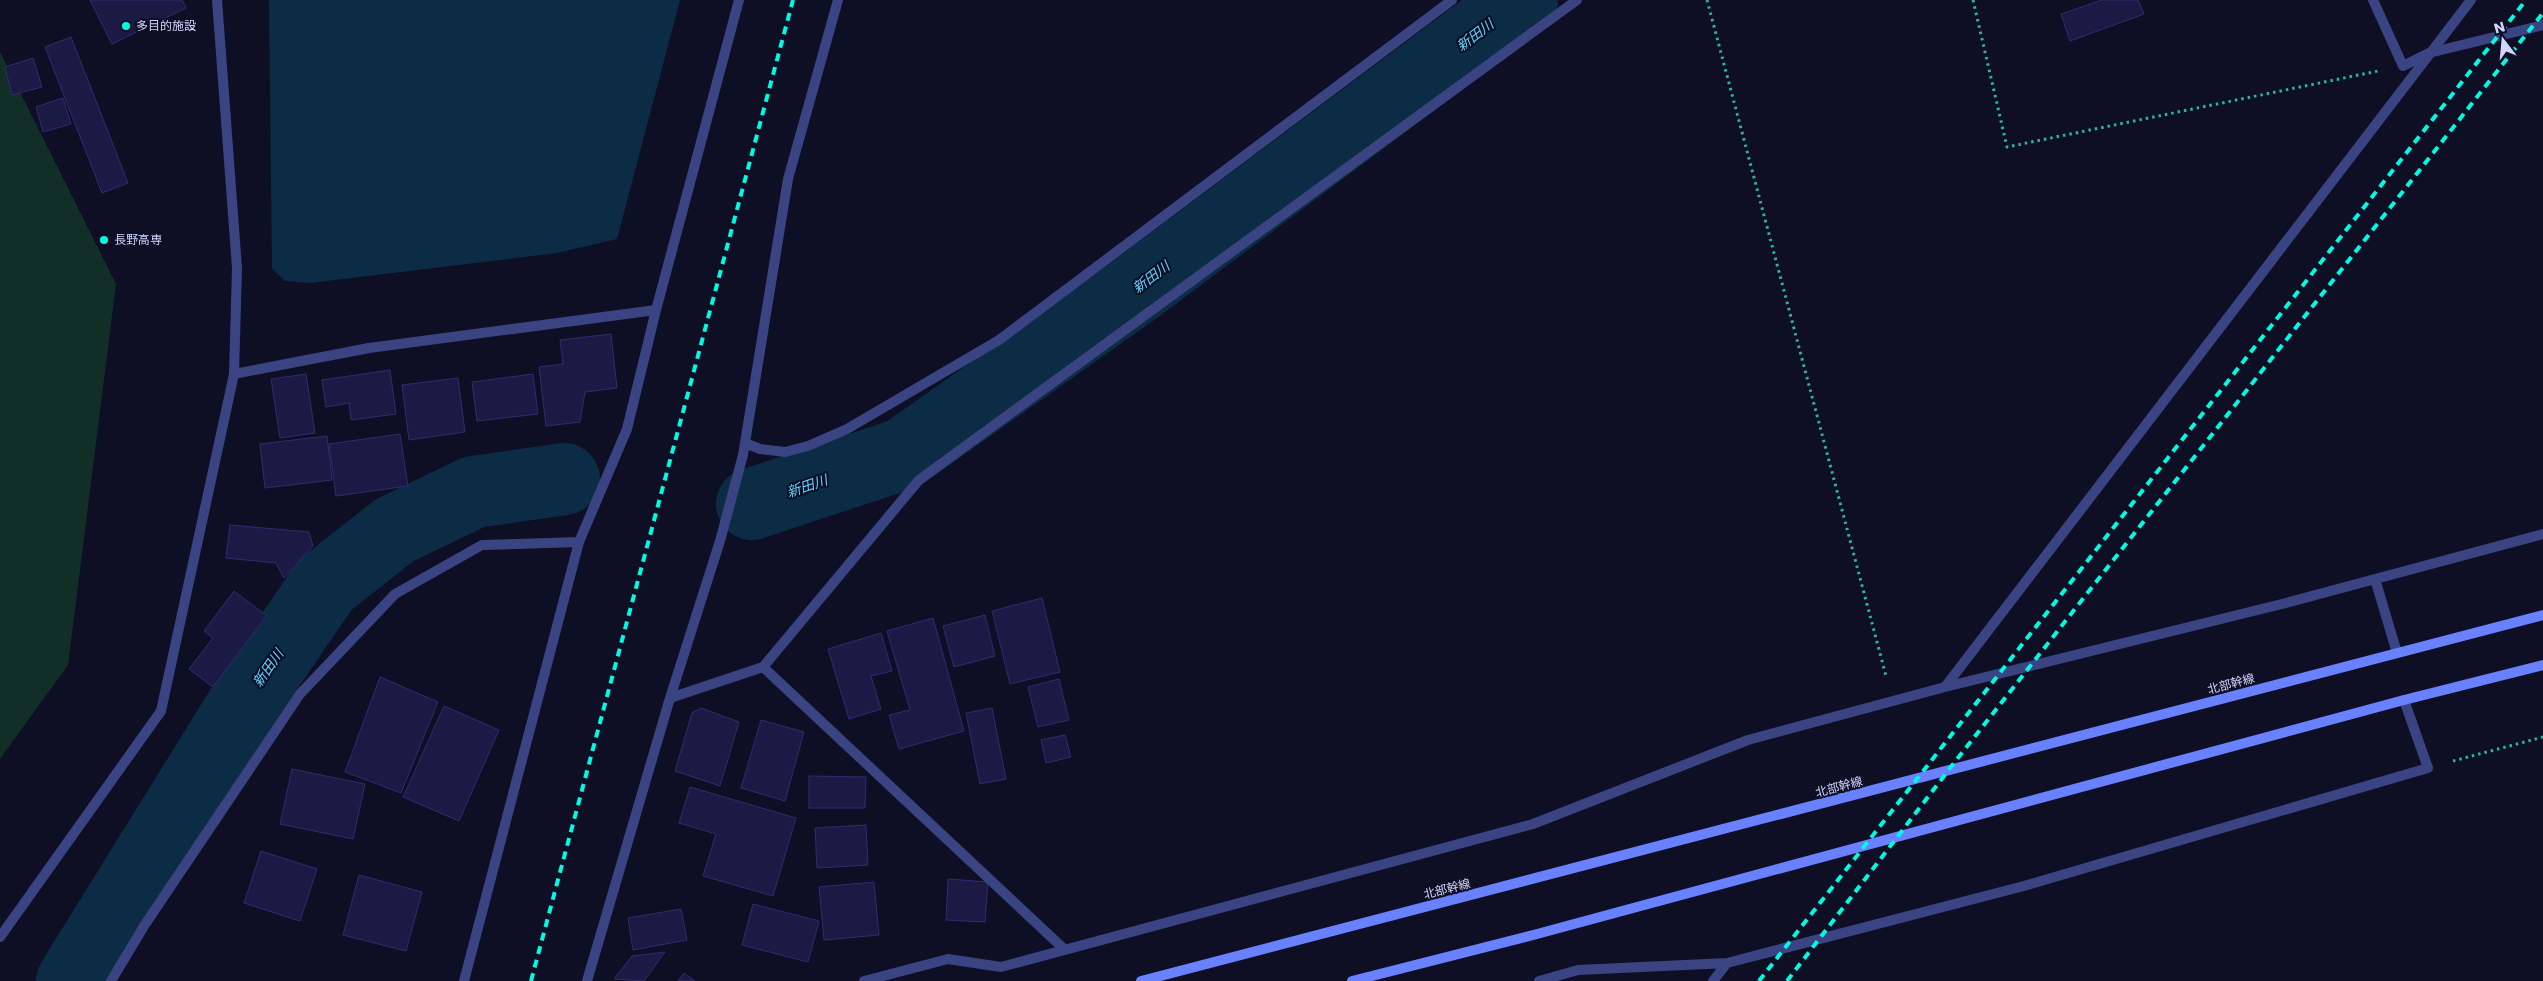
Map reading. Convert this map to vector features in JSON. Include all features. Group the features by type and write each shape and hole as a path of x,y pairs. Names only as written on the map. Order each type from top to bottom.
{"street":[{"path":"0,937 161,711 234,374 237,268 217,0"},
{"path":"464,981 579,542 627,429 656,310 739,0"},
{"path":"587,981 670,698 720,541 743,455 788,179 838,0"},
{"path":"745,443 760,449 785,452 808,446 847,429 999,340 1452,0"},
{"path":"670,698 763,667 919,480 1577,0"},
{"path":"2373,0 2402,66 2429,53 2543,25"},
{"path":"1945,687 2471,0"},
{"path":"234,374 370,348 656,310"},
{"path":"864,981 948,959 1000,967 1533,824 1748,740 1893,700 2286,603 2543,534"},
{"path":"111,981 150,918 300,694 395,594 482,545 579,542"},
{"path":"2375,579 2398,653"},
{"name":"北部幹線","path":"1141,981 2543,615"},
{"path":"1352,981 1537,934 2404,700 2543,665"},
{"path":"763,667 1064,949"},
{"path":"1539,981 1578,970 1727,963 2024,886 2428,768 2404,700"},
{"path":"1712,981 1727,963"}],"path":[{"path":"1707,0 1893,700"},
{"path":"1973,0 2007,147 2402,66"},
{"path":"2428,768 2543,737"}],"green space":[{"path":"0,52 116,284 68,665 0,759"}],"water":[{"path":"269,0 680,0 617,239 557,253 310,283 285,281 272,269"}],"building":[{"name":"多目的施設","path":"90,0 182,0 186,8 112,44"},
{"path":"2102,0 2138,0 2144,14 2070,41 2061,14"},
{"path":"71,37 128,183 102,193 45,47"},
{"path":"33,58 42,87 12,95 5,67"},
{"path":"63,98 71,124 43,132 36,107"},
{"path":"611,334 617,388 585,392 580,422 546,426 539,367 563,364 560,340"},
{"path":"390,370 396,414 351,420 349,403 326,407 322,380"},
{"path":"306,374 315,433 280,438 271,379"},
{"path":"533,374 538,414 477,421 472,382"},
{"path":"458,378 465,432 409,440 402,385"},
{"path":"400,434 408,486 336,496 329,444"},
{"path":"327,436 332,480 265,488 260,444"},
{"path":"230,525 309,532 313,546 284,578 276,563 226,558"},
{"path":"234,591 267,616 213,687 189,669 213,638 204,631"},
{"path":"1042,598 1060,672 1010,684 992,611"},
{"path":"985,615 995,656 954,667 943,626"},
{"path":"933,618 964,731 899,749 889,715 910,710 887,631"},
{"path":"881,633 892,671 871,676 881,709 849,719 828,649"},
{"path":"380,677 438,702 401,793 345,772"},
{"path":"1059,679 1069,720 1038,727 1028,687"},
{"path":"444,706 499,730 459,821 403,797"},
{"path":"701,708 739,722 720,786 675,771 692,713"},
{"path":"992,708 1006,779 980,784 966,713"},
{"path":"761,720 804,732 785,801 741,788"},
{"path":"1065,735 1071,757 1046,763 1041,740"},
{"path":"292,769 365,784 353,839 280,824"},
{"path":"809,776 866,777 865,808 809,808"},
{"path":"690,787 796,818 773,896 703,876 716,834 679,823"},
{"path":"866,825 868,865 817,868 815,828"},
{"path":"261,851 317,869 300,921 244,903"},
{"path":"359,875 422,892 406,951 343,935"},
{"path":"948,879 988,882 985,922 946,920"},
{"path":"874,882 879,935 824,940 819,887"},
{"path":"753,904 819,921 808,962 742,945"},
{"path":"681,909 687,940 633,950 628,918"},
{"path":"665,952 644,981 614,979 632,956"},
{"path":"684,973 695,981 678,981"}],"waterway":[{"name":"新田川","path":"752,504 903,454 1133,291 1522,0"},
{"name":"新田川","path":"72,981 245,702 325,585 395,530 474,492 564,479"}],"railway":[{"path":"531,981 793,0"},
{"path":"1759,981 2526,0"},
{"path":"1787,981 1954,763 2543,13"}],"place":[{"name":"多目的施設","path":"126,26"},
{"name":"長野高専","path":"104,240"}]}
